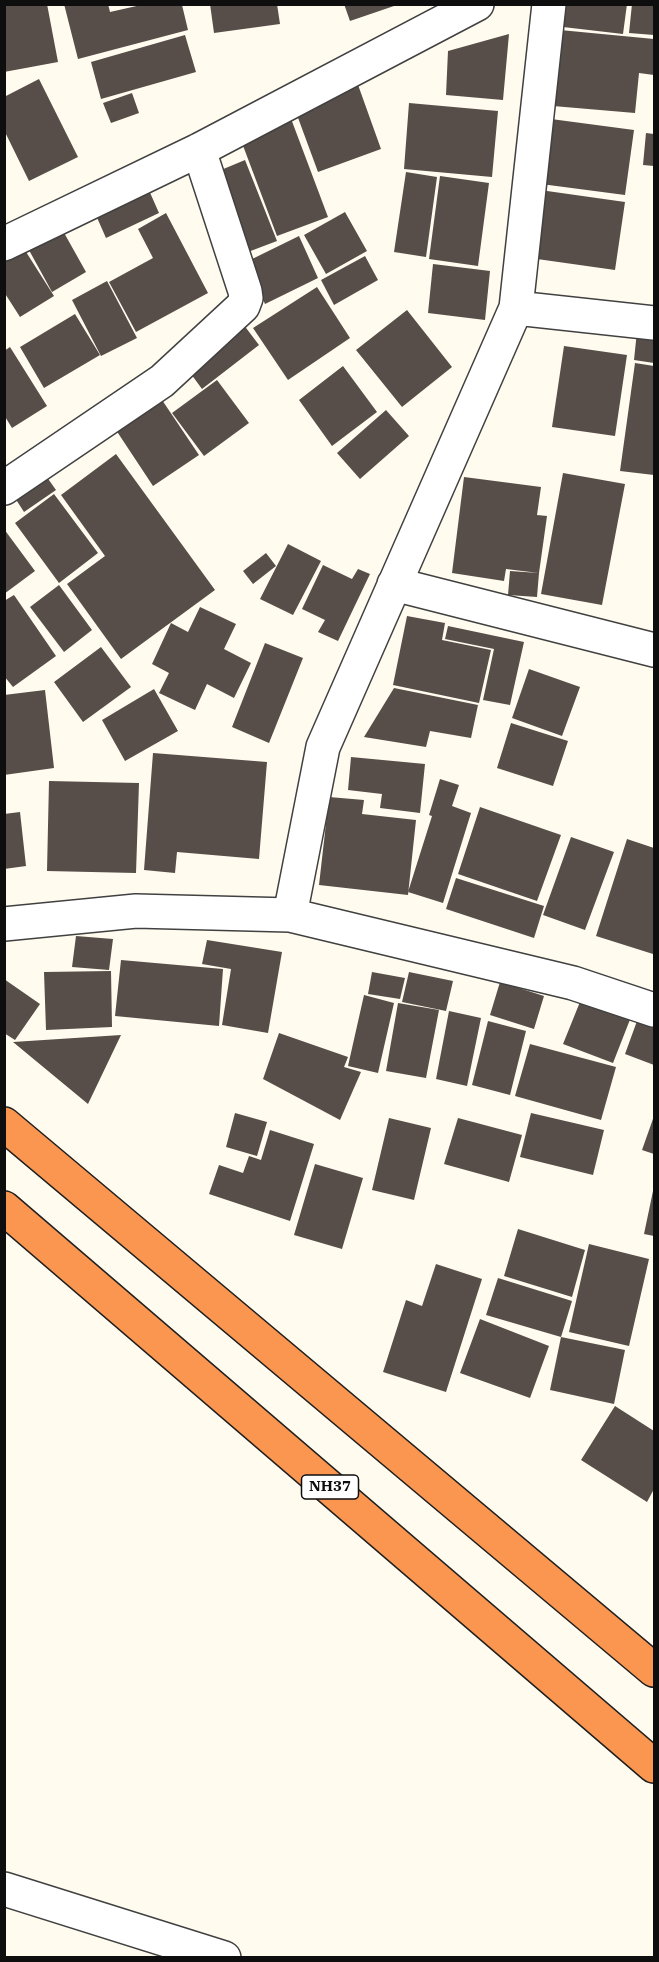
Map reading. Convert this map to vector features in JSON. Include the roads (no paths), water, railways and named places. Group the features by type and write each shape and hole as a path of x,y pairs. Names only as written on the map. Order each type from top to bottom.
{"highway":[{"path":"4,1124 654,1670"},
{"name":"NH37","path":"4,1208 654,1766"}],"street":[{"path":"4,244 199,150 477,4"},
{"path":"290,915 323,747 516,308 549,4"},
{"path":"4,488 162,381 243,306 246,298 245,291 199,150"},
{"path":"516,308 654,323"},
{"path":"394,584 654,650"},
{"path":"4,924 136,911 290,915 573,983 654,1010"},
{"path":"4,1889 224,1958"}]}
